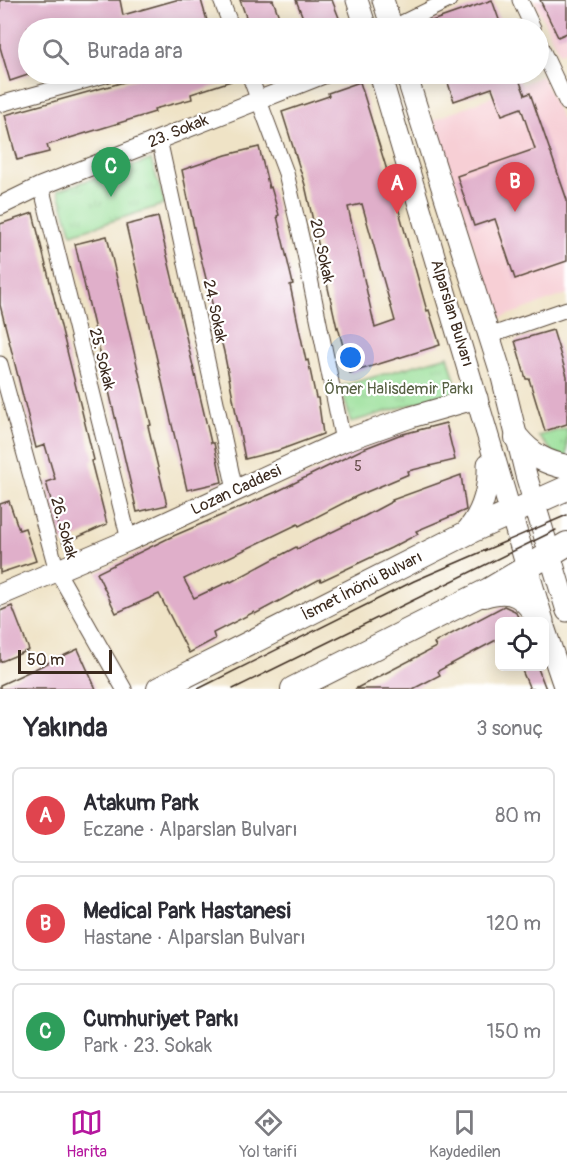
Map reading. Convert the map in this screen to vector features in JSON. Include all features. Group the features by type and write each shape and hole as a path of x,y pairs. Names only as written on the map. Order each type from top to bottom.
{"main road":[{"path":"357,0 363,18"},
{"path":"383,0 389,18"},
{"name":"Alparslan Bulvarı","path":"383,84 541,617"},
{"name":"Alparslan Bulvarı","path":"409,84 501,373 535,501 559,550 567,611"},
{"name":"Lozan Caddesi","path":"0,595 129,540 343,441 411,417 477,398"},
{"path":"517,438 536,457 567,467"},
{"path":"462,536 479,515 488,487 488,439"},
{"name":"İsmet İnönü Bulvarı","path":"159,689 462,536 567,488"},
{"path":"293,689 470,599 559,550"},
{"path":"470,599 505,590 515,593 539,617"},
{"path":"549,642 565,689"}],"street":[{"path":"221,0 228,18"},
{"path":"412,18 449,0"},
{"path":"520,0 528,18"},
{"path":"549,65 567,103"},
{"path":"0,104 73,84"},
{"name":"20. Sokak","path":"253,84 285,173 305,254 343,441"},
{"name":"23. Sokak","path":"0,206 40,186 300,84"},
{"name":"24. Sokak","path":"159,139 235,490"},
{"name":"25. Sokak","path":"40,186 129,540"},
{"path":"489,336 567,309"},
{"name":"26. Sokak","path":"0,364 57,571 124,689"}],"shaded area":[{"path":"534,0 567,0 567,50 559,53 549,32 549,18 542,18"},
{"path":"522,84 546,84 567,131 567,294 497,319 434,120"}],"green space":[{"path":"151,160 165,204 72,234 58,190"},
{"name":"Ömer Halisdemir Parkı","path":"448,356 458,391 351,422 341,386"},
{"path":"567,428 567,458 554,453 538,436"}],"building":[{"path":"0,0 120,0 123,15 176,0 201,0 206,18 18,18 18,78 10,81 0,47"},
{"path":"240,0 273,0 279,18 246,18"},
{"path":"296,0 332,0 339,18 303,18"},
{"path":"492,0 498,18 440,18"},
{"path":"540,0 567,0 567,33 558,37"},
{"path":"117,84 222,84 191,94 192,99 154,109 155,112 47,145 49,152 17,160 5,115"},
{"path":"361,84 427,311 429,310 440,345 350,373 337,328 305,185 282,112 329,96 328,93","holes":["362,204 395,321 375,328 348,207"]},
{"path":"448,84 521,84 525,95 530,93 567,200 567,261 515,279 495,219 474,226 457,176 535,149 521,108 502,115 492,88 454,101"},
{"path":"259,147 269,188 271,187 279,215 277,216 293,284 290,285 306,361 308,360 316,398 318,398 323,434 277,451 245,459 224,352 182,170"},
{"path":"33,213 94,460 91,461 107,524 63,544 46,482 55,479 45,445 36,448 0,305 0,224"},
{"path":"158,217 222,482 187,490 126,225"},
{"path":"107,236 167,505 137,512 75,244"},
{"path":"553,330 567,376 567,424 545,431 515,341"},
{"path":"446,423 455,460 408,471 409,474 357,496 299,526 298,524 184,579 194,598 231,582 296,547 297,549 365,516 392,500 461,475 466,510 416,531 418,534 391,548 321,581 320,579 255,614 254,612 213,633 215,639 189,653 159,594 116,613 97,573 171,537 276,492 363,449 399,435"},
{"path":"9,501 19,530 25,528 36,561 0,573 0,504"},
{"path":"12,606 29,650 0,662 0,611"},
{"path":"504,606 515,611 518,617 495,617 495,641 438,671 440,675 413,689 355,689 436,647 434,643"},
{"path":"78,649 96,689 0,689 0,685"},
{"path":"522,671 539,671 546,689 530,689"}],"tram line":[{"path":"198,689 414,581 567,515"},
{"path":"233,689 556,530"}],"place":[{"name":"Cumhuriyet Parkı","path":"111,197"},
{"name":"Medical Park Hastanesi","path":"515,212"},
{"name":"Atakum Park","path":"397,214"}]}
